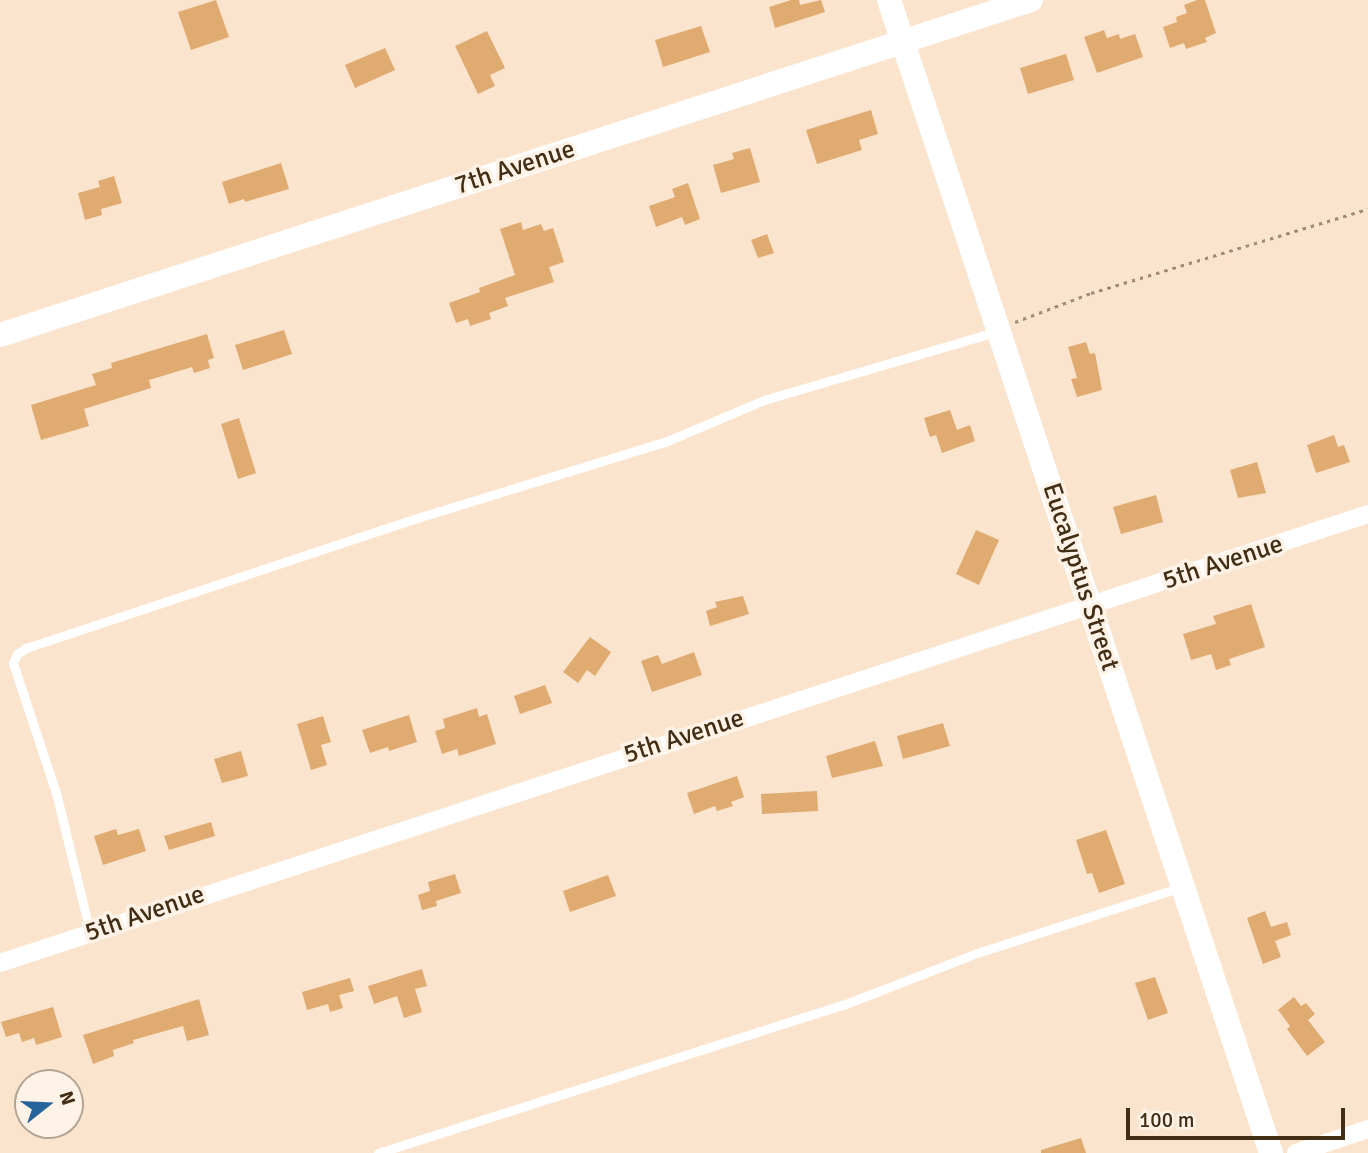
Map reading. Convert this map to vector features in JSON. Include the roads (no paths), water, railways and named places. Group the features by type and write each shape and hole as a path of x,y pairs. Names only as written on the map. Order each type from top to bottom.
{"main road":[{"name":"Eucalyptus Street","path":"889,0 1271,1153"},
{"name":"7th Avenue","path":"0,335 1031,0"}],"street":[{"name":"5th Avenue","path":"0,963 1368,514"},
{"path":"1296,1153 1368,1129"}],"lane":[{"path":"90,932 56,793 13,663 17,654 26,648 426,515 665,442 764,401 999,331"},
{"path":"378,1153 843,1005 976,953 1182,886"}]}
